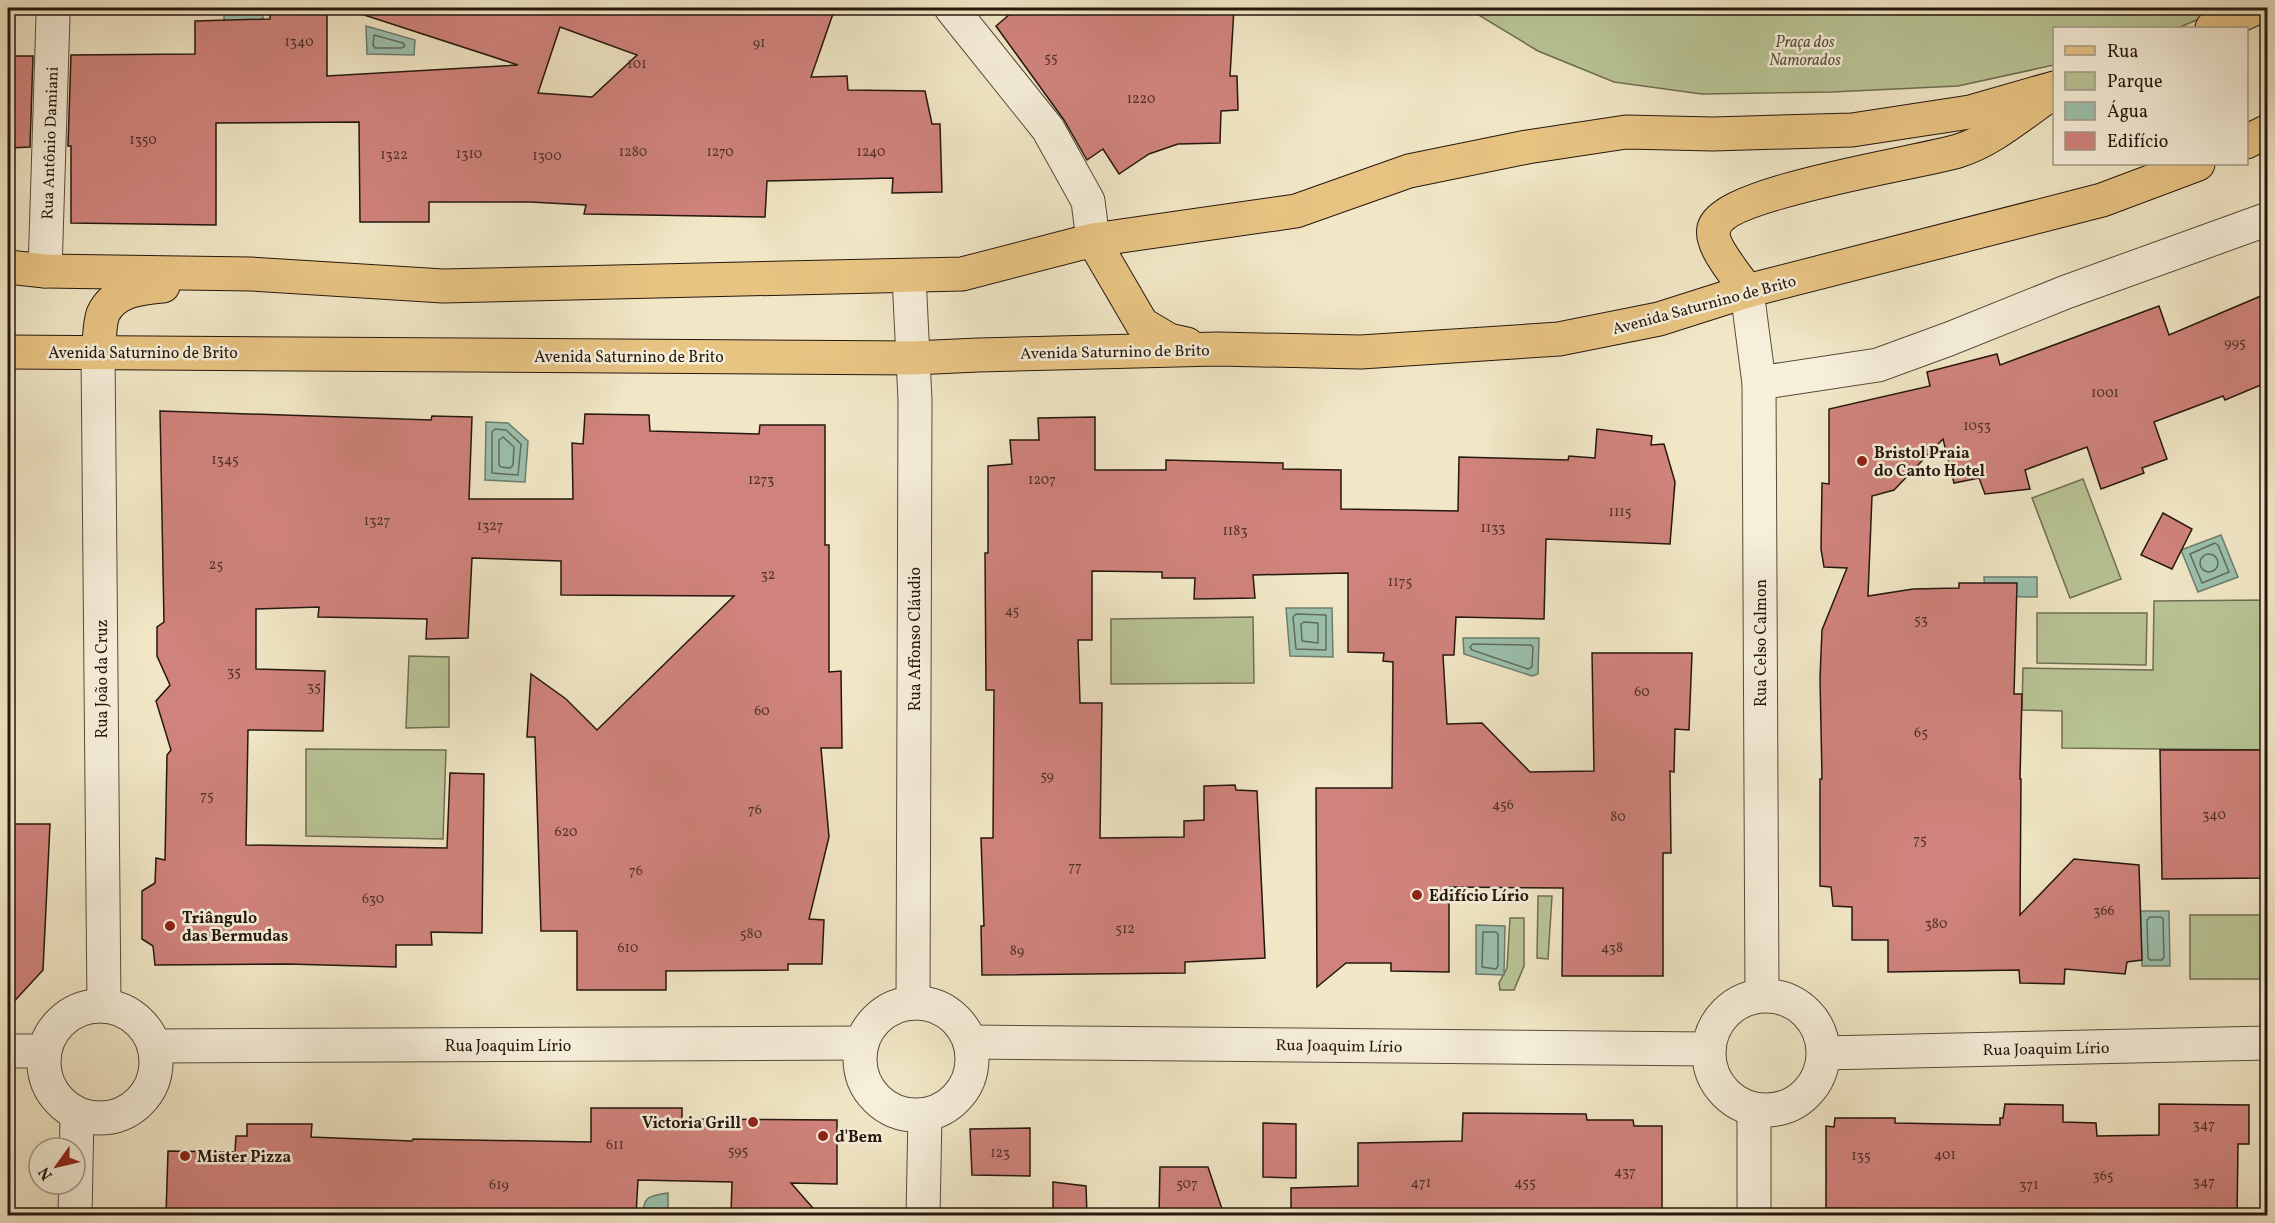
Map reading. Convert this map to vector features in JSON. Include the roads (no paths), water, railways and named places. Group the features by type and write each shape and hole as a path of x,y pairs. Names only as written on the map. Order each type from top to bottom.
{"main road":[{"path":"2214,27 2256,8"},
{"path":"8,267 45,270 252,274 444,286 962,274 1093,240 1296,211 1409,171 1527,147 1626,132 1713,134 1852,130 1970,112 2053,90"},
{"path":"1747,291 1719,250 1714,238 1714,229 1718,221 1729,213 1758,200 1812,183 1959,151 2000,131 2053,91"},
{"path":"2248,141 2268,131"},
{"name":"Avenida Saturnino de Brito","path":"8,352 913,358 978,354 1217,349 1361,352 1559,339 1659,319 1747,291 2102,200 2195,165"},
{"path":"1093,240 1142,324 1169,340 1217,349"},
{"path":"98,352 103,315 115,298 134,289 252,274"}],"street":[{"path":"951,8 1048,129 1088,201 1093,240"},
{"name":"Rua Antônio Damiani","path":"45,270 53,16"},
{"path":"1759,383 1878,365 2077,288 2268,219"},
{"name":"Rua Affonso Cláudio","path":"909,276 915,436 913,1003"},
{"name":"Rua Celso Calmon","path":"1747,291 1759,383 1762,995"},
{"name":"Rua João da Cruz","path":"98,352 104,1006"},
{"path":"1762,995 1781,997 1799,1005 1812,1018 1821,1035 1824,1053 1814,1086 1788,1107 1754,1110 1729,1098 1713,1075 1708,1049 1714,1029 1726,1012 1743,1000 1762,995"},
{"path":"913,1003 931,1005 948,1013 962,1026 970,1042 971,1075 954,1102 925,1116 897,1113 874,1097 861,1072 862,1043 870,1028 881,1015 896,1007 913,1003"},
{"path":"104,1006 121,1010 135,1018 147,1031 154,1046 155,1078 137,1105 109,1118 77,1114 57,1098 45,1076 44,1051 52,1032 66,1017 84,1008 104,1006"},
{"name":"Rua Joaquim Lírio","path":"970,1042 1708,1049"},
{"name":"Rua Joaquim Lírio","path":"154,1046 862,1043"},
{"name":"Rua Joaquim Lírio","path":"1824,1053 2268,1043"},
{"path":"8,1051 44,1051"},
{"path":"1754,1110 1754,1215"},
{"path":"75,1215 77,1114"},
{"path":"923,1215 925,1116"}],"water":[{"path":"224,8 263,8 263,32 224,33"},
{"path":"366,26 415,40 414,55 367,54"},
{"path":"486,422 508,423 528,441 525,482 485,480"},
{"path":"2221,535 2238,577 2198,592 2181,550"},
{"path":"1984,577 2037,577 2037,597 1985,596"},
{"path":"1286,608 1332,608 1333,657 1290,656"},
{"path":"1463,638 1539,638 1538,674 1532,676 1464,654"},
{"path":"2140,911 2169,911 2170,966 2142,966"},
{"path":"1476,925 1505,926 1504,975 1476,974"},
{"path":"668,1193 668,1215 643,1215 646,1200"}],"place":[{"name":"Bristol Praia do Canto Hotel","path":"1862,461"},
{"name":"Edifício Lírio","path":"1417,895"},
{"name":"Triângulo das Bermudas","path":"170,926"},
{"name":"Victoria Grill","path":"753,1122"},
{"name":"d'Bem","path":"823,1136"},
{"name":"Mister Pizza","path":"185,1156"}],"park label":[{"name":"Praça dos Namorados","path":"1805,50"}]}
